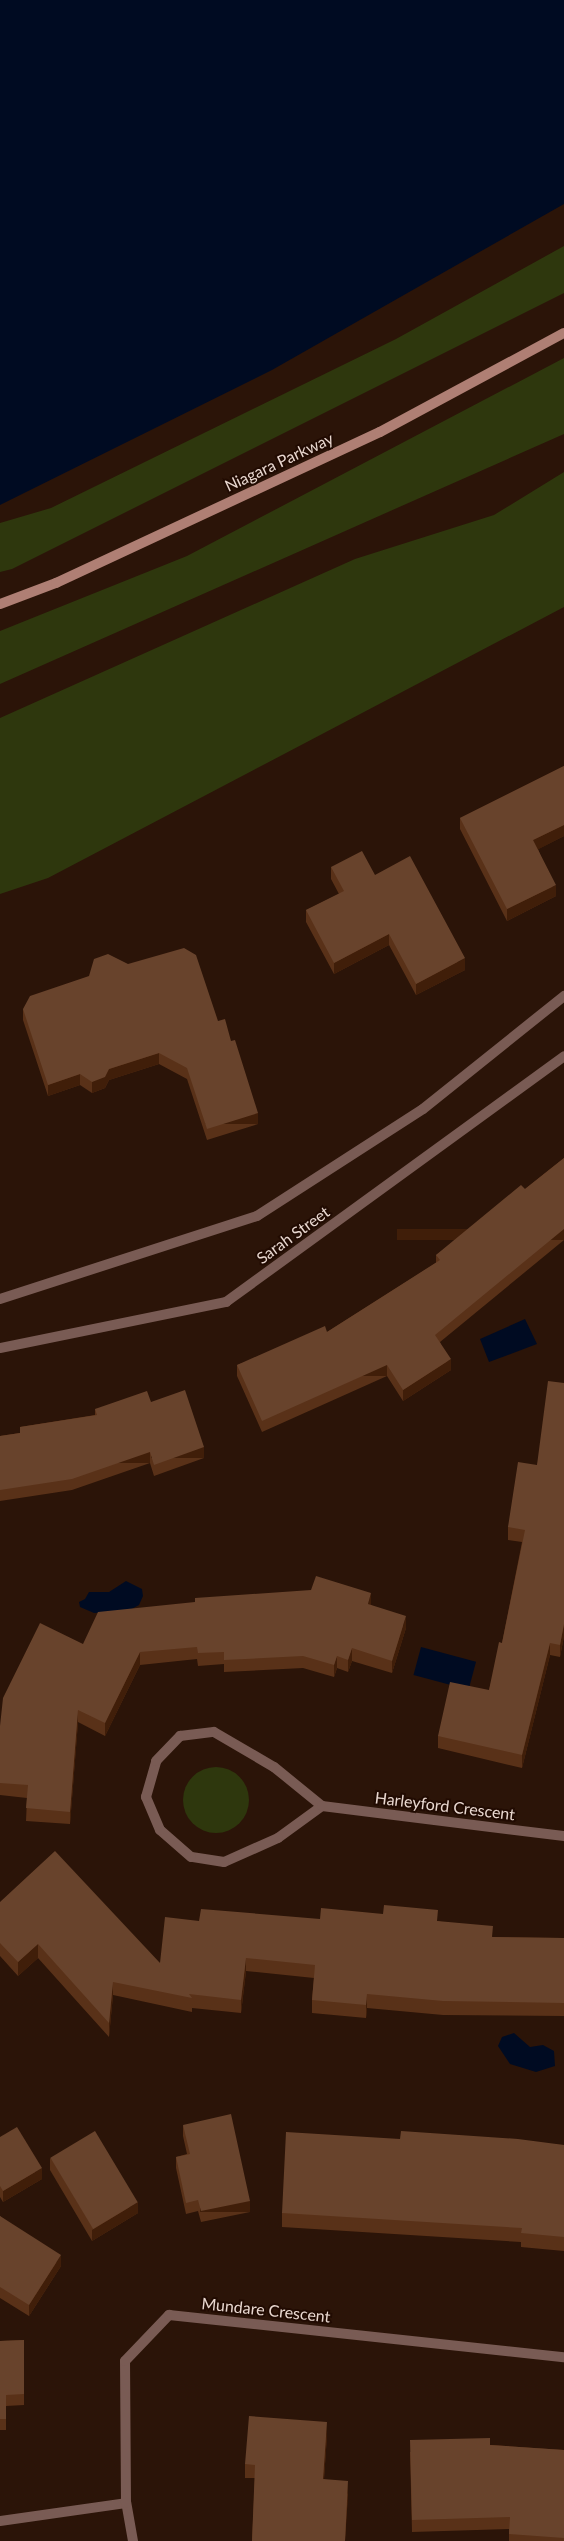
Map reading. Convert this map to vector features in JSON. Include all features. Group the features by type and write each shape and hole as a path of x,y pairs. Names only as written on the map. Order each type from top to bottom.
{"main road":[{"name":"Niagara Parkway","path":"0,604 56,583 380,432 564,332"}],"street":[{"name":"Sarah Street","path":"0,1299 257,1216 423,1109 564,996"},
{"name":"Sarah Street","path":"0,1348 226,1302 564,1056"},
{"path":"214,1732 274,1767 322,1806 278,1838 224,1862 191,1857 160,1830 146,1797 156,1761 180,1736 214,1732"},
{"name":"Harleyford Crescent","path":"322,1806 564,1836"},
{"name":"Mundare Crescent","path":"126,2503 125,2361 170,2315 564,2357"},
{"path":"0,2521 126,2503 133,2541"}],"green space":[{"path":"564,246 564,293 12,569 0,572 0,523 51,508 396,339"},
{"path":"564,358 564,434 0,684 0,631 187,556"},
{"path":"564,472 564,607 48,878 0,894 0,718 355,559 494,515"},
{"path":"209,1767 223,1767 235,1772 244,1781 249,1793 247,1813 240,1824 223,1833 209,1833 197,1828 188,1819 183,1807 183,1793 188,1781 197,1772"}],"water":[{"path":"0,0 564,0 564,204 272,370 0,505"},
{"path":"525,1319 537,1344 489,1362 480,1339"},
{"path":"126,1581 142,1589 143,1596 139,1605 128,1611 94,1613 80,1607 79,1602 85,1599 89,1592 109,1592"},
{"path":"421,1647 476,1662 469,1690 413,1675"},
{"path":"514,2033 530,2047 543,2045 554,2051 555,2066 536,2072 510,2064 498,2046 502,2037"}],"building":[{"path":"564,766 564,825 533,840 556,885 507,909 460,818"},
{"path":"362,851 375,875 410,856 465,958 416,984 389,934 334,963 306,910 344,891 331,867"},
{"path":"184,948 196,955 218,1021 225,1019 231,1041 235,1040 258,1113 207,1129 187,1068 159,1053 109,1069 105,1077 92,1082 80,1074 48,1085 23,1009 30,996 89,976 94,959 108,954 128,964"},
{"path":"564,1158 564,1229 435,1335 451,1359 403,1390 387,1365 262,1421 237,1365 325,1326 327,1332 440,1260 436,1255 521,1185 525,1189"},
{"path":"548,1381 564,1383 564,1624 560,1645 550,1643 522,1755 438,1736 450,1682 489,1690 499,1642 502,1643 525,1530 508,1527 518,1462 537,1465"},
{"path":"185,1390 204,1447 154,1465 150,1452 72,1479 0,1490 0,1436 20,1433 20,1427 97,1415 95,1409 147,1391 151,1402"},
{"path":"316,1576 371,1593 368,1604 406,1616 392,1661 352,1648 348,1660 337,1656 334,1665 303,1656 224,1660 224,1652 198,1653 197,1647 140,1652 105,1723 78,1710 70,1812 26,1808 28,1785 0,1783 0,1726 3,1698 40,1623 83,1644 98,1612 195,1602 195,1598 311,1590"},
{"path":"55,1851 160,1963 165,1917 199,1921 201,1909 320,1919 321,1908 383,1914 384,1905 438,1910 437,1921 493,1926 492,1937 564,1938 564,2003 443,2001 367,1994 366,2005 312,2000 315,1965 246,1958 241,2000 189,1994 192,1998 113,1982 109,2023 38,1944 18,1962 0,1943 0,1902"},
{"path":"231,2114 250,2201 201,2211 198,2200 186,2203 176,2157 190,2154 183,2125"},
{"path":"17,2127 42,2168 3,2191 0,2186 0,2137"},
{"path":"95,2131 138,2202 93,2229 50,2158"},
{"path":"401,2131 518,2139 564,2145 564,2237 521,2233 522,2228 282,2213 286,2132 400,2139"},
{"path":"0,2216 61,2255 29,2305 0,2287"},
{"path":"24,2340 24,2394 6,2395 6,2419 0,2419 0,2341"},
{"path":"249,2416 327,2422 323,2479 348,2481 345,2541 252,2541 255,2465 245,2464"},
{"path":"490,2438 490,2445 564,2450 564,2538 509,2534 510,2517 412,2520 410,2440"}]}
